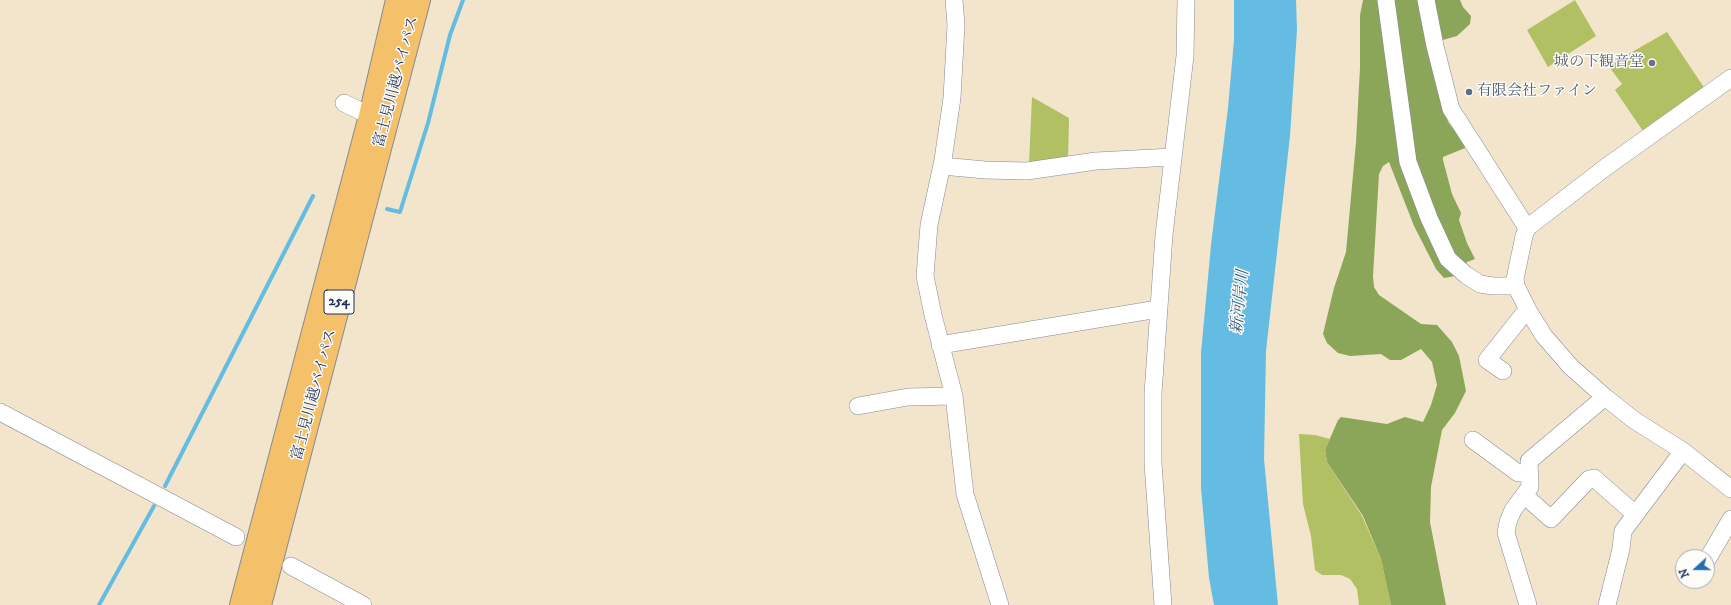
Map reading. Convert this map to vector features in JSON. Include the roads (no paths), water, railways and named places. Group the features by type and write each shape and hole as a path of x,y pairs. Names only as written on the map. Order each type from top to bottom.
{"highway":[{"name":"富士見川越バイパス","path":"260,605 378,119 398,0"},
{"name":"富士見川越バイパス","path":"241,605 378,119 419,0"}],"street":[{"path":"954,0 956,25 955,53 948,134 929,225 925,276 940,345 954,396 965,494 996,588 1000,605"},
{"path":"1163,605 1153,463 1153,394 1158,309 1173,157 1185,56 1186,0"},
{"path":"1386,0 1408,162 1429,218 1448,259 1466,275 1480,284 1493,286 1516,286"},
{"path":"1426,0 1435,46 1451,109 1527,228"},
{"path":"1731,78 1606,167 1527,228 1515,278 1516,286 1529,312 1554,349 1605,397 1634,420 1683,451 1731,489"},
{"path":"344,103 378,119"},
{"path":"942,166 985,170 1028,171 1096,161 1173,157"},
{"path":"940,345 1158,309"},
{"path":"1503,371 1487,360 1522,316 1529,312"},
{"path":"858,406 908,396 954,396"},
{"path":"1528,605 1506,533 1508,522 1513,510 1530,487 1529,461 1605,397"},
{"path":"0,412 236,537"},
{"path":"1473,440 1518,473 1529,472"},
{"path":"1607,605 1621,549 1623,531 1683,451"},
{"path":"1524,494 1552,519 1589,479 1594,478 1635,514"},
{"path":"1713,549 1731,519"},
{"path":"291,566 363,605"}],"water":[{"name":"新河岸川","path":"1234,0 1296,0 1297,30 1290,136 1266,351 1264,459 1278,605 1214,605 1209,578 1201,488 1201,353 1211,245 1228,108 1234,40"}],"waterway":[{"path":"387,209 400,212 428,123 450,35 463,0"},
{"path":"165,486 313,196"},
{"path":"99,605 154,506"}],"place":[{"name":"城の下観音堂","path":"1652,63"},
{"name":"有限会社ファイン","path":"1469,92"}]}
